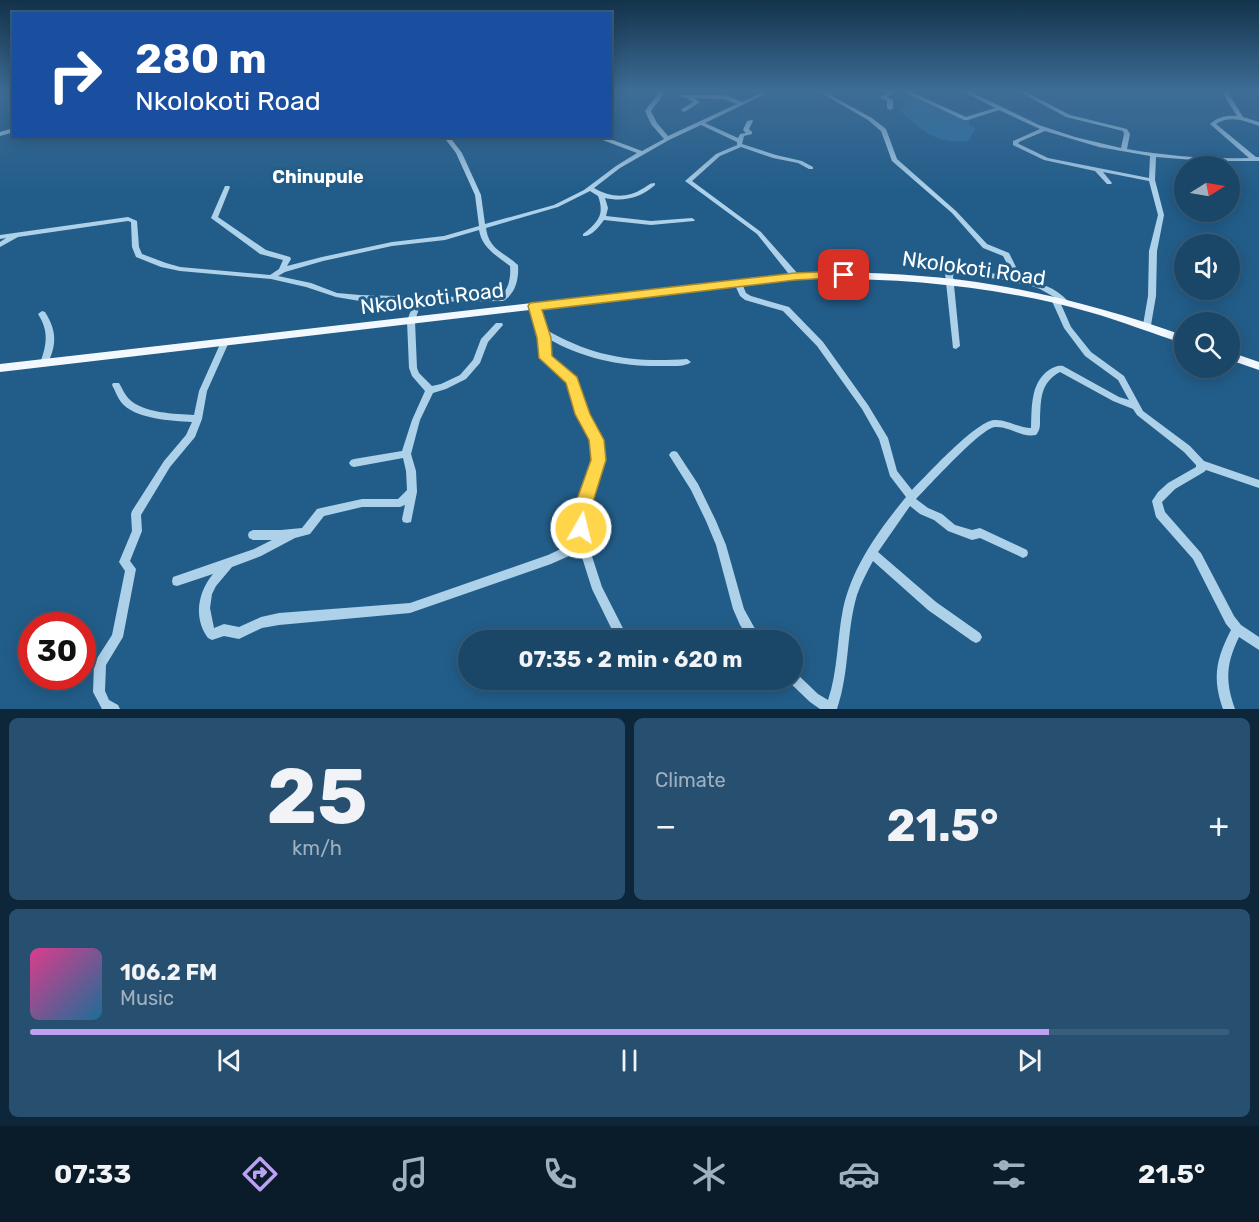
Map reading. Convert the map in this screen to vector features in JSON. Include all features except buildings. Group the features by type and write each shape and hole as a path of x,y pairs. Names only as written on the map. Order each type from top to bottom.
{"main road":[{"name":"Nkolokoti Road","path":"0,368 795,276 884,275 948,280 1060,300 1147,325 1174,336"},
{"path":"1240,359 1259,366"}],"street":[{"path":"654,124 667,139"},
{"path":"271,277 282,270 392,244 445,238 538,213 590,189 618,167 698,124"},
{"path":"702,124 739,143 812,168"},
{"path":"749,124 746,130 748,134 742,135 739,143 706,163 688,182 759,233 795,276"},
{"path":"876,124 884,130 894,160 906,173 941,201 985,246 1006,255 1020,282"},
{"path":"1035,124 1070,138 1153,154 1193,160 1256,159"},
{"path":"1101,124 1125,130 1127,134 1124,149"},
{"path":"1213,124 1256,159"},
{"path":"1045,129 1019,140 1016,145 1046,159 1152,180"},
{"path":"0,237 128,219 134,221 136,225 134,238 136,251 150,260 197,271 271,277 308,285 336,295 418,300 502,298 507,295 514,276 512,262 494,250 484,238 478,195 459,153 448,138"},
{"path":"601,138 642,153"},
{"path":"1147,325 1152,296 1153,251 1161,215 1152,180 1153,154"},
{"path":"1098,170 1109,183"},
{"path":"590,189 601,196 635,196 653,184"},
{"path":"227,187 214,218 262,252 287,259 282,270"},
{"path":"585,235 603,218 606,209 601,196"},
{"path":"603,218 651,223 692,220"},
{"path":"0,245 20,233"},
{"path":"956,346 948,280 948,274 951,272 1020,282 1053,290 1060,300 1068,328 1088,354 1121,378 1130,390 1140,413 1201,464 1259,484"},
{"path":"738,283 748,298 792,312 820,344 852,386 883,438 893,473 911,498 952,528 972,535 980,533 1023,553"},
{"path":"476,299 476,312"},
{"path":"418,300 411,321 413,368 415,374 430,390"},
{"path":"534,306 542,331 546,358 572,380 583,414 596,440 599,460 583,505 583,544 597,589 618,630"},
{"path":"42,314 50,325 52,336 50,350 44,363"},
{"path":"430,390 443,387 463,376 477,361 484,341 499,325"},
{"path":"542,331 552,338 612,361 658,365 687,362"},
{"path":"114,709 105,704 99,692 100,663 117,637 131,569 124,562 137,531 136,514 167,464 190,437 198,418 203,390 225,342"},
{"path":"803,688 814,698 834,708 852,594 892,520 940,467 987,425 999,424 1018,431 1033,432 1038,387 1047,374 1060,368 1116,399 1135,406"},
{"path":"117,385 125,401 134,408 166,416 198,418"},
{"path":"398,458 430,390"},
{"path":"674,455 709,515 740,612 748,630"},
{"path":"354,463 398,458"},
{"path":"398,458 411,471 412,492 407,519"},
{"path":"1201,464 1201,469 1173,483 1157,501 1160,514 1197,556 1238,629 1259,644"},
{"path":"177,581 227,565 257,553 291,535 307,531 321,512 362,503 400,503 412,492"},
{"path":"253,535 278,533 291,535"},
{"path":"227,565 206,592 203,603 208,630 212,634 224,630 239,633 261,623 279,619 410,608 551,559 583,544"},
{"path":"872,554 932,606 976,637"},
{"path":"1229,709 1221,686 1221,677 1226,653 1238,629"}],"shaded area":[{"path":"915,124 969,124 976,128 968,141 938,138"}],"district":[{"name":"Chinupule","path":"318,177"}],"route":[{"path":"581,528 583,505 599,460 596,440 583,414 572,380 546,358 544,338 534,306 795,276 844,275"}]}
